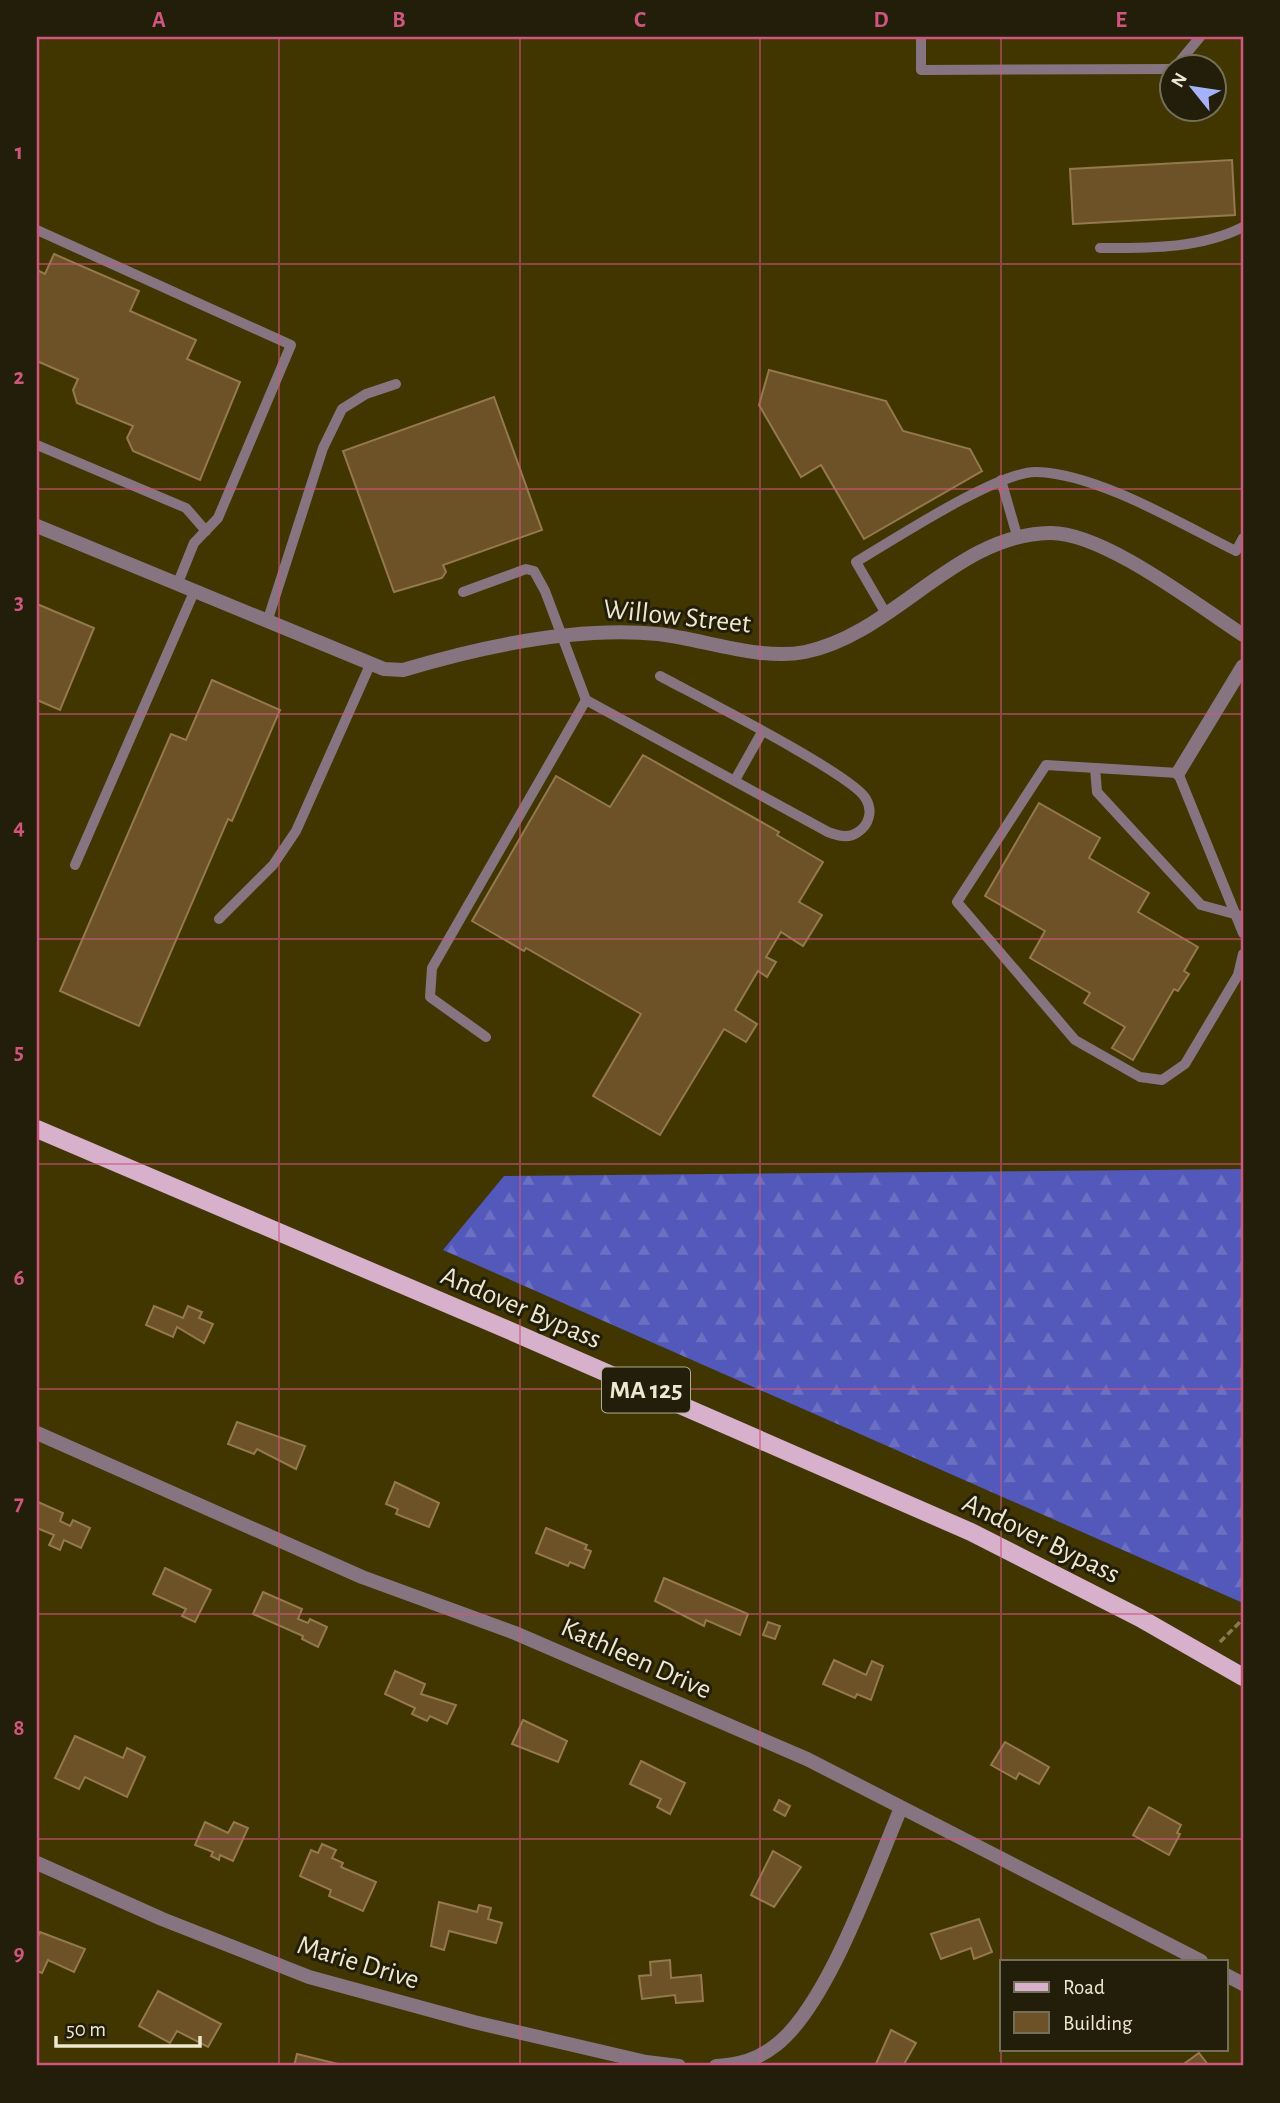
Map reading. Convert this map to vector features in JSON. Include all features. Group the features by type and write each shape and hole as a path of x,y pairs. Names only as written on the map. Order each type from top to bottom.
{"main road":[{"name":"Andover Bypass","path":"37,1129 519,1334 971,1532 1140,1618 1243,1677"}],"street":[{"name":"Willow Street","path":"37,526 370,665 403,670 586,632 660,634 773,653 803,652 843,638 988,548 1048,533 1076,535 1104,546 1243,635"},
{"path":"1178,773 1243,666"},
{"name":"Kathleen Drive","path":"37,1433 362,1577 515,1633 807,1759 1199,1960"},
{"path":"716,2066 737,2065 753,2059 777,2044 820,1992 901,1808"},
{"name":"Marie Drive","path":"37,1863 162,1919 309,1977 474,2022 646,2062 679,2066"}],"lane":[{"path":"921,37 921,70 1158,68"},
{"path":"1187,52 1200,37"},
{"path":"1100,248 1161,248 1230,234 1243,228"},
{"path":"37,230 291,345 218,518 194,543 177,585"},
{"path":"267,622 323,449 342,409 366,394 396,384"},
{"path":"37,445 186,508 206,531"},
{"path":"886,612 856,562 1001,480 1036,471 1080,480 1236,551 1243,538"},
{"path":"1001,480 1018,539"},
{"path":"463,592 526,569 534,571 586,700 828,832 842,836 854,835 865,827 870,816 866,799 816,762 660,676"},
{"path":"75,865 194,592"},
{"path":"219,919 273,865 296,831 370,665"},
{"path":"486,1037 430,998 432,968 586,700"},
{"path":"735,780 762,732"},
{"path":"1243,933 1238,915 1178,773 1046,765 957,902 1075,1040 1140,1077 1162,1080 1185,1064 1238,975 1243,954"},
{"path":"1095,768 1097,792 1201,905 1238,915"}],"path":[{"path":"1220,1642 1243,1619"}],"green space":[{"path":"1243,1169 1243,1603 443,1250 504,1176"}],"building":[{"path":"1232,160 1235,215 1073,224 1070,169"},
{"path":"54,254 139,291 130,311 196,340 187,359 240,382 200,480 133,451 127,438 133,426 77,403 73,390 78,379 37,361 37,270 45,274"},
{"path":"769,370 886,401 903,431 970,449 982,471 864,539 821,465 801,477 759,405"},
{"path":"494,397 542,530 443,565 446,572 442,578 394,592 343,451"},
{"path":"37,604 94,628 60,710 37,700"},
{"path":"212,680 280,710 232,821 228,819 139,1026 60,991 171,734 186,740"},
{"path":"643,755 779,832 777,835 823,862 799,902 822,915 803,946 781,932 766,957 776,962 767,977 758,971 735,1010 757,1024 746,1042 724,1029 660,1135 593,1096 641,1014 526,948 524,951 472,921 556,776 610,807"},
{"path":"1039,803 1100,838 1089,858 1149,893 1138,912 1198,947 1184,971 1189,974 1178,991 1174,989 1133,1060 1112,1048 1125,1027 1084,1003 1090,993 1030,958 1045,931 985,896"},
{"path":"154,1306 183,1318 188,1306 202,1312 199,1318 213,1324 204,1343 177,1327 173,1337 146,1325"},
{"path":"237,1422 305,1446 296,1469 257,1449 254,1454 228,1444"},
{"path":"395,1482 439,1503 429,1527 396,1514 398,1509 386,1504"},
{"path":"38,1502 63,1513 60,1521 70,1526 73,1520 90,1528 81,1548 64,1540 60,1550 49,1545 54,1535 37,1528"},
{"path":"546,1528 587,1545 585,1549 591,1551 584,1568 570,1562 568,1566 536,1553"},
{"path":"165,1568 211,1590 195,1622 182,1616 186,1609 153,1594"},
{"path":"664,1578 748,1614 740,1635 706,1620 704,1626 655,1601"},
{"path":"263,1592 302,1609 298,1619 308,1623 310,1619 327,1627 318,1647 302,1639 303,1636 253,1614"},
{"path":"768,1622 780,1626 775,1639 763,1635"},
{"path":"834,1660 866,1675 872,1661 883,1666 871,1700 857,1694 855,1698 823,1684"},
{"path":"395,1671 425,1684 421,1694 456,1705 447,1724 430,1716 427,1721 412,1714 415,1708 385,1694"},
{"path":"523,1720 567,1741 558,1762 512,1744"},
{"path":"75,1736 123,1758 127,1748 145,1757 127,1797 85,1777 79,1789 55,1778"},
{"path":"1005,1742 1049,1767 1039,1784 1019,1773 1016,1779 991,1765"},
{"path":"641,1761 685,1783 670,1814 657,1807 661,1799 630,1784"},
{"path":"779,1800 790,1806 785,1816 774,1810"},
{"path":"1149,1807 1181,1825 1177,1833 1180,1834 1169,1855 1133,1835"},
{"path":"205,1822 228,1833 234,1822 248,1828 233,1861 220,1855 219,1860 211,1856 213,1852 195,1845"},
{"path":"322,1844 336,1850 332,1858 343,1863 341,1867 376,1882 363,1911 329,1896 331,1890 300,1876 311,1850 318,1853"},
{"path":"773,1851 801,1867 774,1907 751,1895"},
{"path":"439,1902 477,1912 479,1905 491,1908 488,1919 502,1923 496,1943 449,1931 444,1950 431,1946"},
{"path":"979,1919 992,1952 974,1959 971,1948 941,1959 931,1934"},
{"path":"40,1932 85,1949 74,1972 48,1960 42,1973 37,1971 37,1940"},
{"path":"670,1960 671,1978 701,1975 703,2001 676,2003 675,1995 642,1999 639,1976 651,1975 650,1962"},
{"path":"158,1991 221,2024 208,2047 177,2031 170,2043 139,2026"},
{"path":"891,2030 916,2043 903,2066 875,2066"},
{"path":"1199,2053 1209,2066 1181,2066"},
{"path":"297,2054 346,2066 294,2066"}]}
